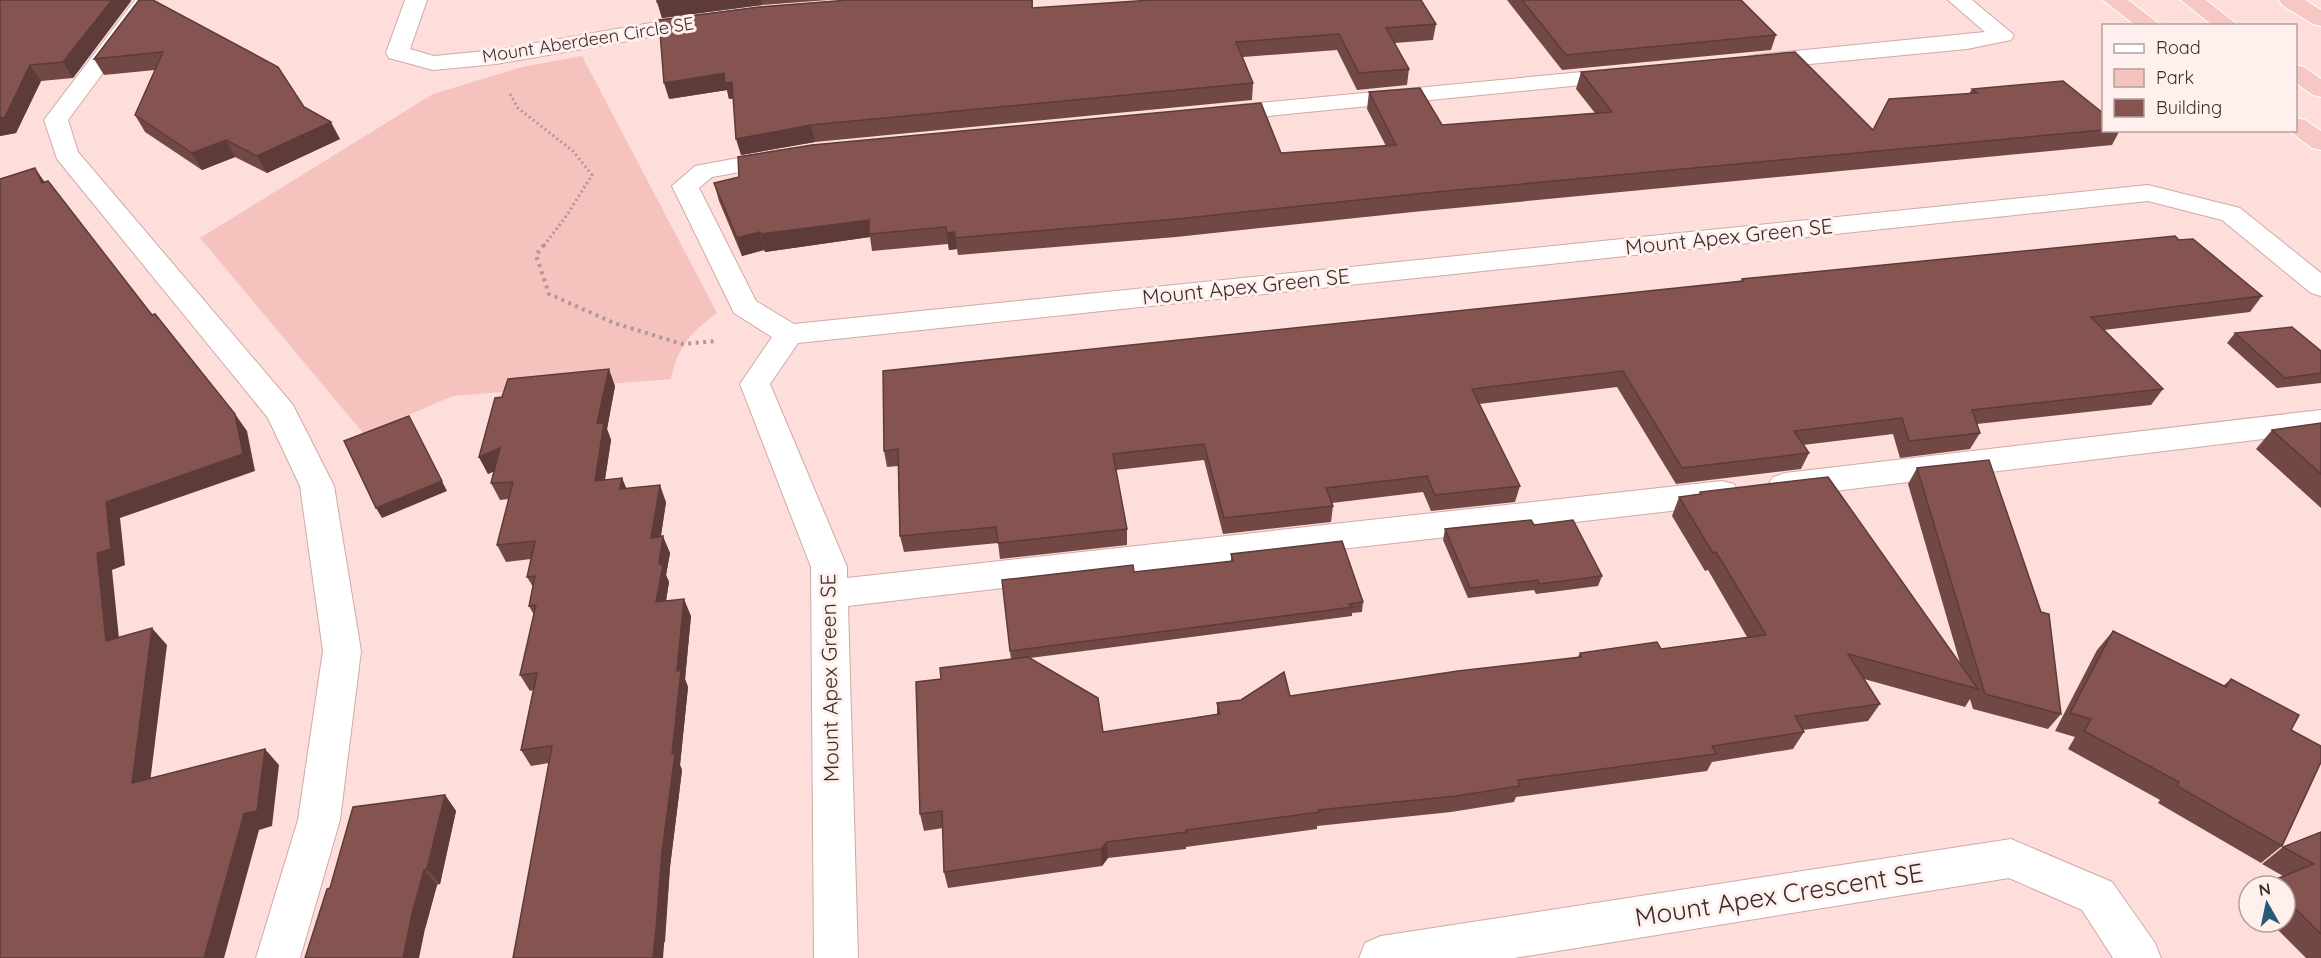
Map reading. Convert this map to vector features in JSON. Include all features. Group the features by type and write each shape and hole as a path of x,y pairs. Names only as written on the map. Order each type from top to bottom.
{"highway":[{"path":"2114,0 2148,24"},
{"path":"2192,0 2225,24"},
{"path":"2290,0 2321,19"},
{"path":"2297,73 2321,90"},
{"path":"2297,126 2321,143"}],"street":[{"path":"146,0 56,120 66,154 282,413 317,486 342,651 319,820 278,958"},
{"name":"Mount Aberdeen Circle SE","path":"416,0 397,52 433,63 496,57 678,24 720,19"},
{"path":"678,24 680,0"},
{"path":"1729,65 1967,42 2003,35 1959,0"},
{"path":"1195,116 1646,73"},
{"path":"789,334 744,307 685,186 704,171 804,154"},
{"name":"Mount Apex Green SE","path":"836,958 829,567 755,384 789,334 2148,193 2231,214 2321,287"},
{"path":"830,594 1662,500 2321,421"},
{"name":"Mount Apex Crescent SE","path":"1381,958 2011,858 2097,896 2139,958"}],"path":[{"path":"496,57 498,75 518,108 573,151 592,175 567,215 537,255 549,294 614,323 682,344 789,334"}],"green space":[{"path":"582,56 717,313 686,341 677,358 671,379 453,396 364,434 200,238 433,94 522,67"}],"building":[{"path":"0,0 112,0 63,62 30,65 5,117 0,118"},
{"path":"139,0 153,0 278,67 304,107 331,122 257,156 226,140 192,153 135,115 163,52 94,59"},
{"path":"849,0 1032,0 1032,8 1152,0 1421,0 1436,24 1386,28 1409,69 1359,73 1339,34 1236,42 1253,83 811,125 736,139 732,82 725,83 724,73 664,83 659,20 759,7"},
{"path":"1522,0 1741,0 1776,35 1566,55"},
{"path":"1795,52 1873,130 1889,99 1977,93 1972,89 2063,81 2102,112 2102,130 1415,194 1177,219 955,238 955,232 947,233 946,227 869,234 869,220 761,234 760,232 737,238 714,183 739,177 738,157 812,145 1261,103 1281,153 1396,145 1369,92 1420,88 1442,125 1612,112 1581,72"},
{"path":"35,168 42,183 48,181 152,315 155,314 235,414 243,454 106,502 111,549 97,553 106,641 152,628 132,783 265,749 257,811 244,814 204,958 0,958 0,179"},
{"path":"2175,236 2179,240 2193,239 2262,296 2091,317 2163,389 1972,410 1980,433 1909,441 1902,418 1794,431 1809,453 1682,468 1623,371 1472,389 1520,486 1435,495 1427,476 1326,488 1333,506 1224,518 1204,444 1113,454 1127,529 998,543 996,527 900,536 898,449 884,451 883,371 1743,281 1742,279"},
{"path":"2292,327 2321,351 2321,373 2285,378 2235,333"},
{"path":"609,369 597,423 604,423 595,481 622,478 620,489 660,485 651,538 663,536 659,563 663,566 656,602 684,599 677,671 681,670 672,754 675,754 662,852 653,958 513,958 552,746 521,750 537,673 520,675 536,605 529,606 535,576 527,577 535,541 497,545 513,482 491,483 500,448 479,457 495,398 502,397 508,379"},
{"path":"409,416 442,481 376,508 344,441"},
{"path":"2321,423 2321,474 2272,430"},
{"path":"1989,460 2041,612 2049,614 2061,714 1985,694 1917,468"},
{"path":"1828,477 1978,689 1848,654 1880,704 1795,716 1804,732 1712,746 1716,754 1518,780 1520,786 1456,796 1319,810 1320,812 1107,842 1101,849 944,872 942,811 920,814 916,682 941,679 940,668 1028,657 1098,698 1103,732 1220,714 1217,703 1241,700 1284,672 1290,696 1458,671 1581,657 1580,653 1657,642 1661,649 1766,635 1716,552 1713,553 1679,497 1701,494 1700,492"},
{"path":"1531,520 1534,525 1573,520 1602,576 1539,584 1538,580 1470,588 1445,529"},
{"path":"1342,541 1363,602 1349,604 1353,607 1010,651 1002,580 1133,565 1134,572 1233,561 1231,554"},
{"path":"2113,631 2226,687 2231,679 2299,715 2291,730 2321,746 2321,762 2282,846 2177,786 2179,782 2084,731 2091,719 2070,713"},
{"path":"445,795 427,869 424,870 412,914 403,958 305,958 327,889 330,888 353,807"},
{"path":"2321,832 2321,934 2297,910 2297,874 2289,874 2314,864 2283,847"}]}
